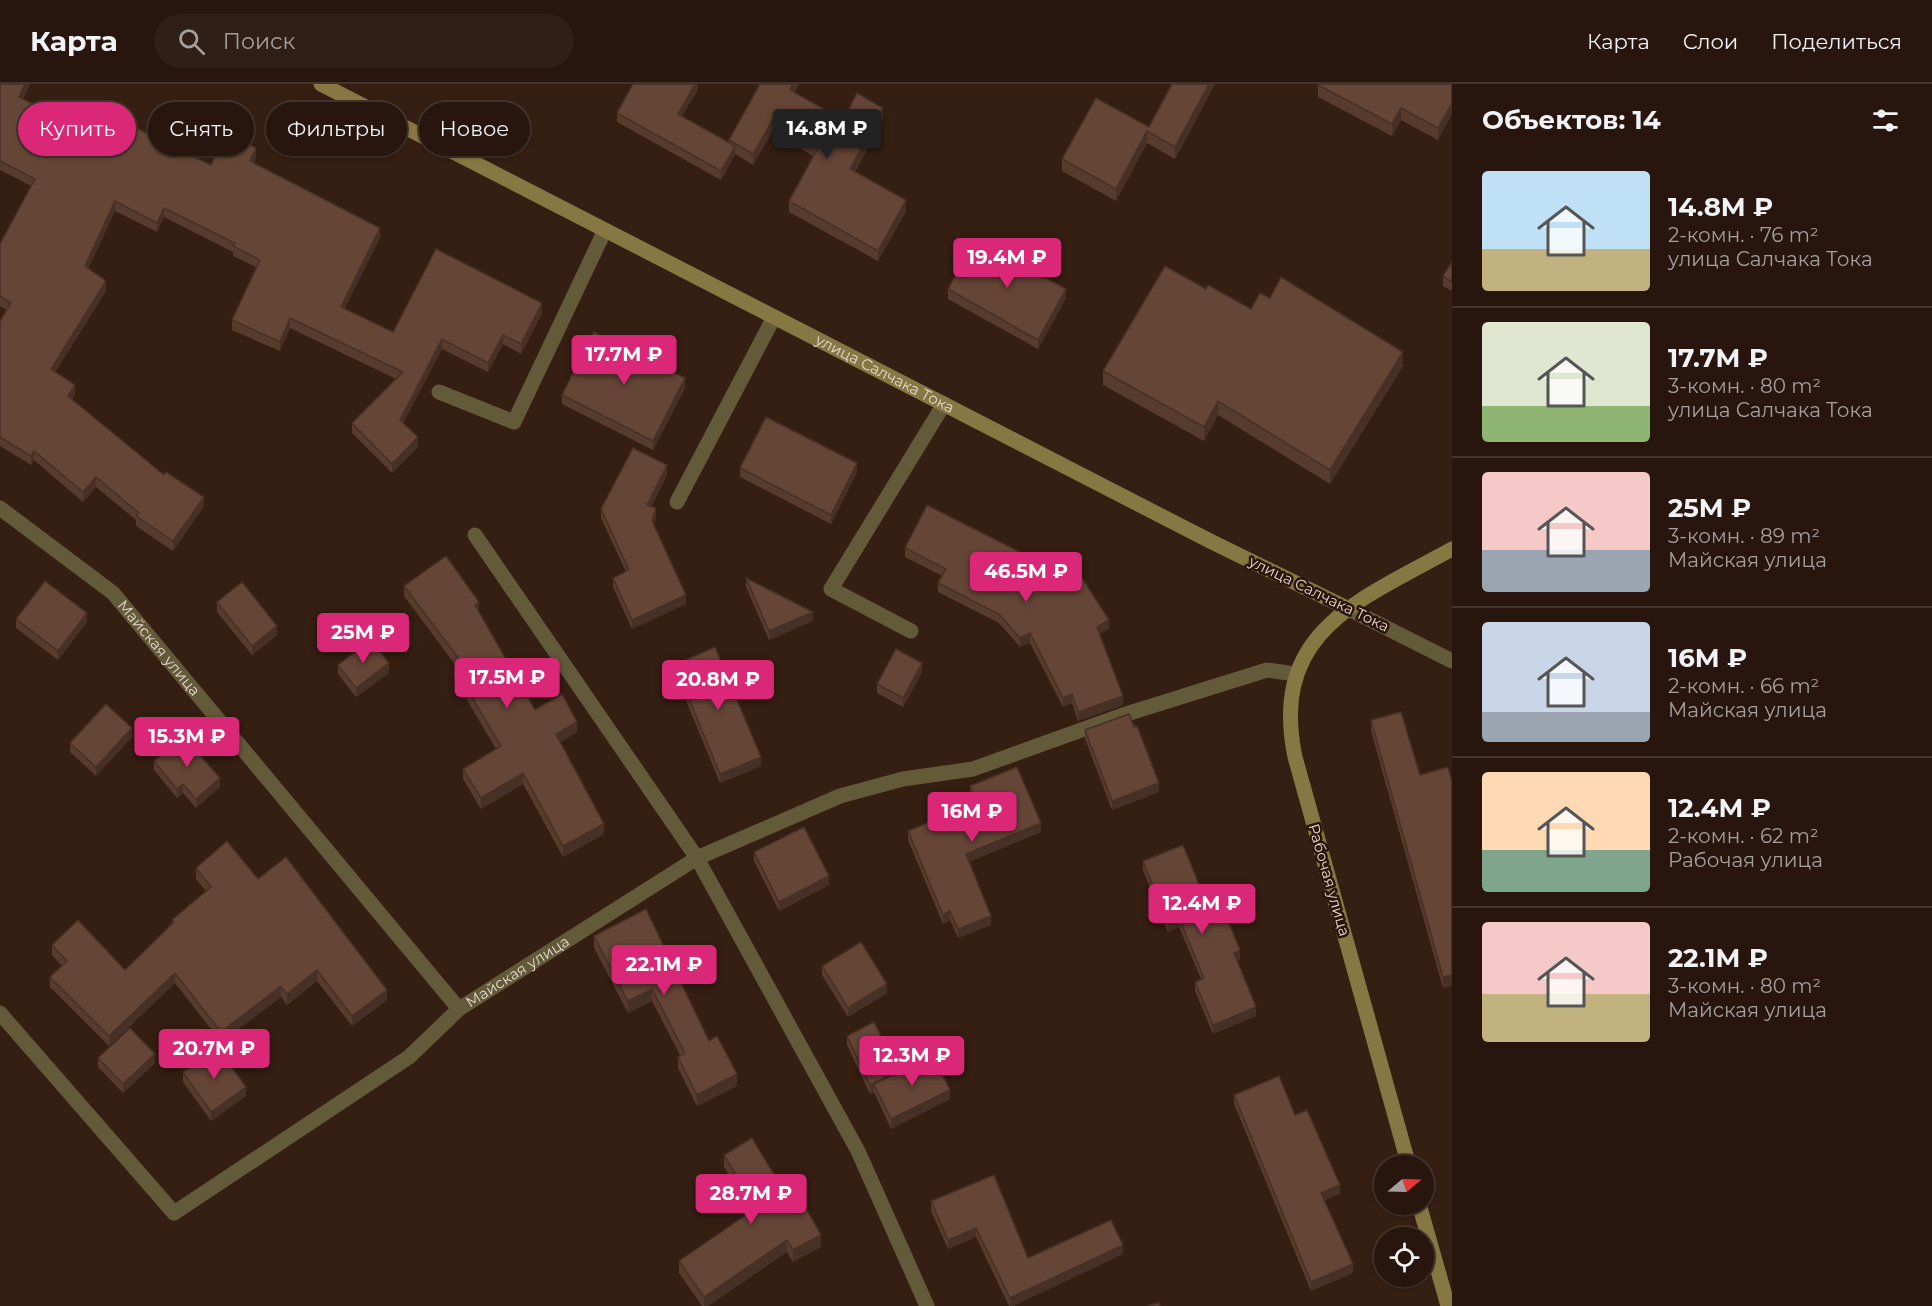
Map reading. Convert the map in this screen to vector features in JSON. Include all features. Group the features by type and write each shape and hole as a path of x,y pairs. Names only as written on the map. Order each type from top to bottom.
{"main road":[{"name":"улица Салчака Тока","path":"326,85 774,317 1347,608"},
{"name":"Рабочая улица","path":"1405,1155 1290,732 1295,674 1314,639 1347,608 1452,549"},
{"path":"1422,1215 1448,1306"}],"street":[{"path":"439,392 514,422 605,230"},
{"path":"677,502 774,317"},
{"path":"911,632 831,589 944,404"},
{"name":"Майская улица","path":"0,508 113,593 459,1009 697,858 840,796 903,779 974,769 1123,715 1267,670 1295,674"},
{"path":"474,536 697,858 858,1151 927,1306"},
{"name":"улица Салчака Тока","path":"1347,608 1452,661"},
{"path":"0,1013 174,1213 409,1057 459,1009"}],"building":[{"path":"0,84 25,84 19,97 29,102 18,102 18,156 136,156 136,128 148,134 148,156 193,156 211,165 216,156 252,156 250,161 380,228 341,307 393,332 436,249 542,303 521,344 503,335 488,363 442,339 400,420 418,437 392,464 352,423 403,372 290,318 280,342 232,320 260,260 233,246 235,243 164,208 157,223 115,201 85,266 106,281 51,369 75,385 68,396 164,475 166,472 204,497 173,541 136,516 139,513 96,477 83,492 34,451 31,456 0,437 0,321 11,303 0,296 0,244 35,179 0,161"},
{"path":"633,84 695,84 678,114 735,146 721,171 617,113"},
{"path":"760,84 793,84 790,90 843,120 857,93 883,108 850,169 906,200 878,251 789,201 818,148 772,121 753,154 729,140"},
{"path":"1172,84 1209,84 1175,147 1147,131 1116,189 1062,159 1096,98 1149,127"},
{"path":"1319,84 1452,84 1452,103 1438,128 1401,108 1392,124"},
{"path":"976,239 1066,289 1038,340 948,289"},
{"path":"1452,262 1452,282 1443,276"},
{"path":"1165,266 1206,289 1208,285 1251,309 1260,293 1270,298 1281,277 1403,352 1330,470 1218,401 1204,427 1103,371"},
{"path":"594,332 685,378 653,441 562,395"},
{"path":"766,417 857,463 831,515 740,468"},
{"path":"633,448 667,465 647,505 656,508 652,521 686,595 632,620 613,578 629,570 601,509"},
{"path":"927,505 1065,575 1075,567 1109,620 1097,627 1123,696 1078,712 1072,694 1063,698 1030,633 1020,638 999,614 938,583 946,569 905,548"},
{"path":"446,556 479,602 475,605 535,710 562,694 577,722 556,734 604,824 563,846 523,773 481,798 463,769 501,746 454,667 462,663 404,586"},
{"path":"746,578 813,612 769,631"},
{"path":"45,581 87,613 58,651 16,619"},
{"path":"242,582 277,626 252,646 217,602"},
{"path":"371,640 389,663 356,688 338,665"},
{"path":"715,647 761,757 720,774 675,665"},
{"path":"896,649 922,663 903,698 877,684"},
{"path":"106,704 132,728 96,767 70,743"},
{"path":"1401,712 1420,775 1448,767 1452,782 1452,975 1443,977 1371,720"},
{"path":"1129,714 1134,727 1137,726 1159,783 1112,801 1085,730"},
{"path":"183,736 220,778 196,799 183,784 177,789 154,761"},
{"path":"1017,767 1041,823 966,854 991,916 958,929 950,911 943,915 908,831 977,802 970,786"},
{"path":"804,827 829,876 779,902 754,852"},
{"path":"227,841 258,879 286,857 387,990 352,1016 317,970 287,994 281,986 221,1032 175,973 109,1036 50,977 67,961 52,945 78,920 125,970 174,922 172,920 211,887 196,868"},
{"path":"1183,845 1214,921 1226,916 1240,950 1234,953 1256,1007 1213,1025 1195,982 1204,978 1179,918 1168,923 1143,861"},
{"path":"646,909 709,1041 717,1036 737,1074 697,1095 678,1057 685,1053 652,989 628,1001 594,936"},
{"path":"861,942 887,984 848,1008 822,966"},
{"path":"874,1022 898,1071 870,1085 847,1036"},
{"path":"130,1028 155,1054 123,1084 98,1058"},
{"path":"218,1048 246,1087 211,1112 183,1072"},
{"path":"933,1056 950,1090 891,1119 874,1084"},
{"path":"1279,1076 1295,1115 1307,1110 1340,1185 1321,1193 1353,1264 1311,1282 1234,1095"},
{"path":"752,1138 793,1206 802,1201 821,1235 793,1250 787,1240 704,1297 679,1261 756,1208 724,1155"},
{"path":"994,1175 1028,1258 1111,1220 1123,1245 1010,1298 976,1228 948,1240 931,1201"},
{"path":"1159,1302 1160,1306 1148,1306"}]}
